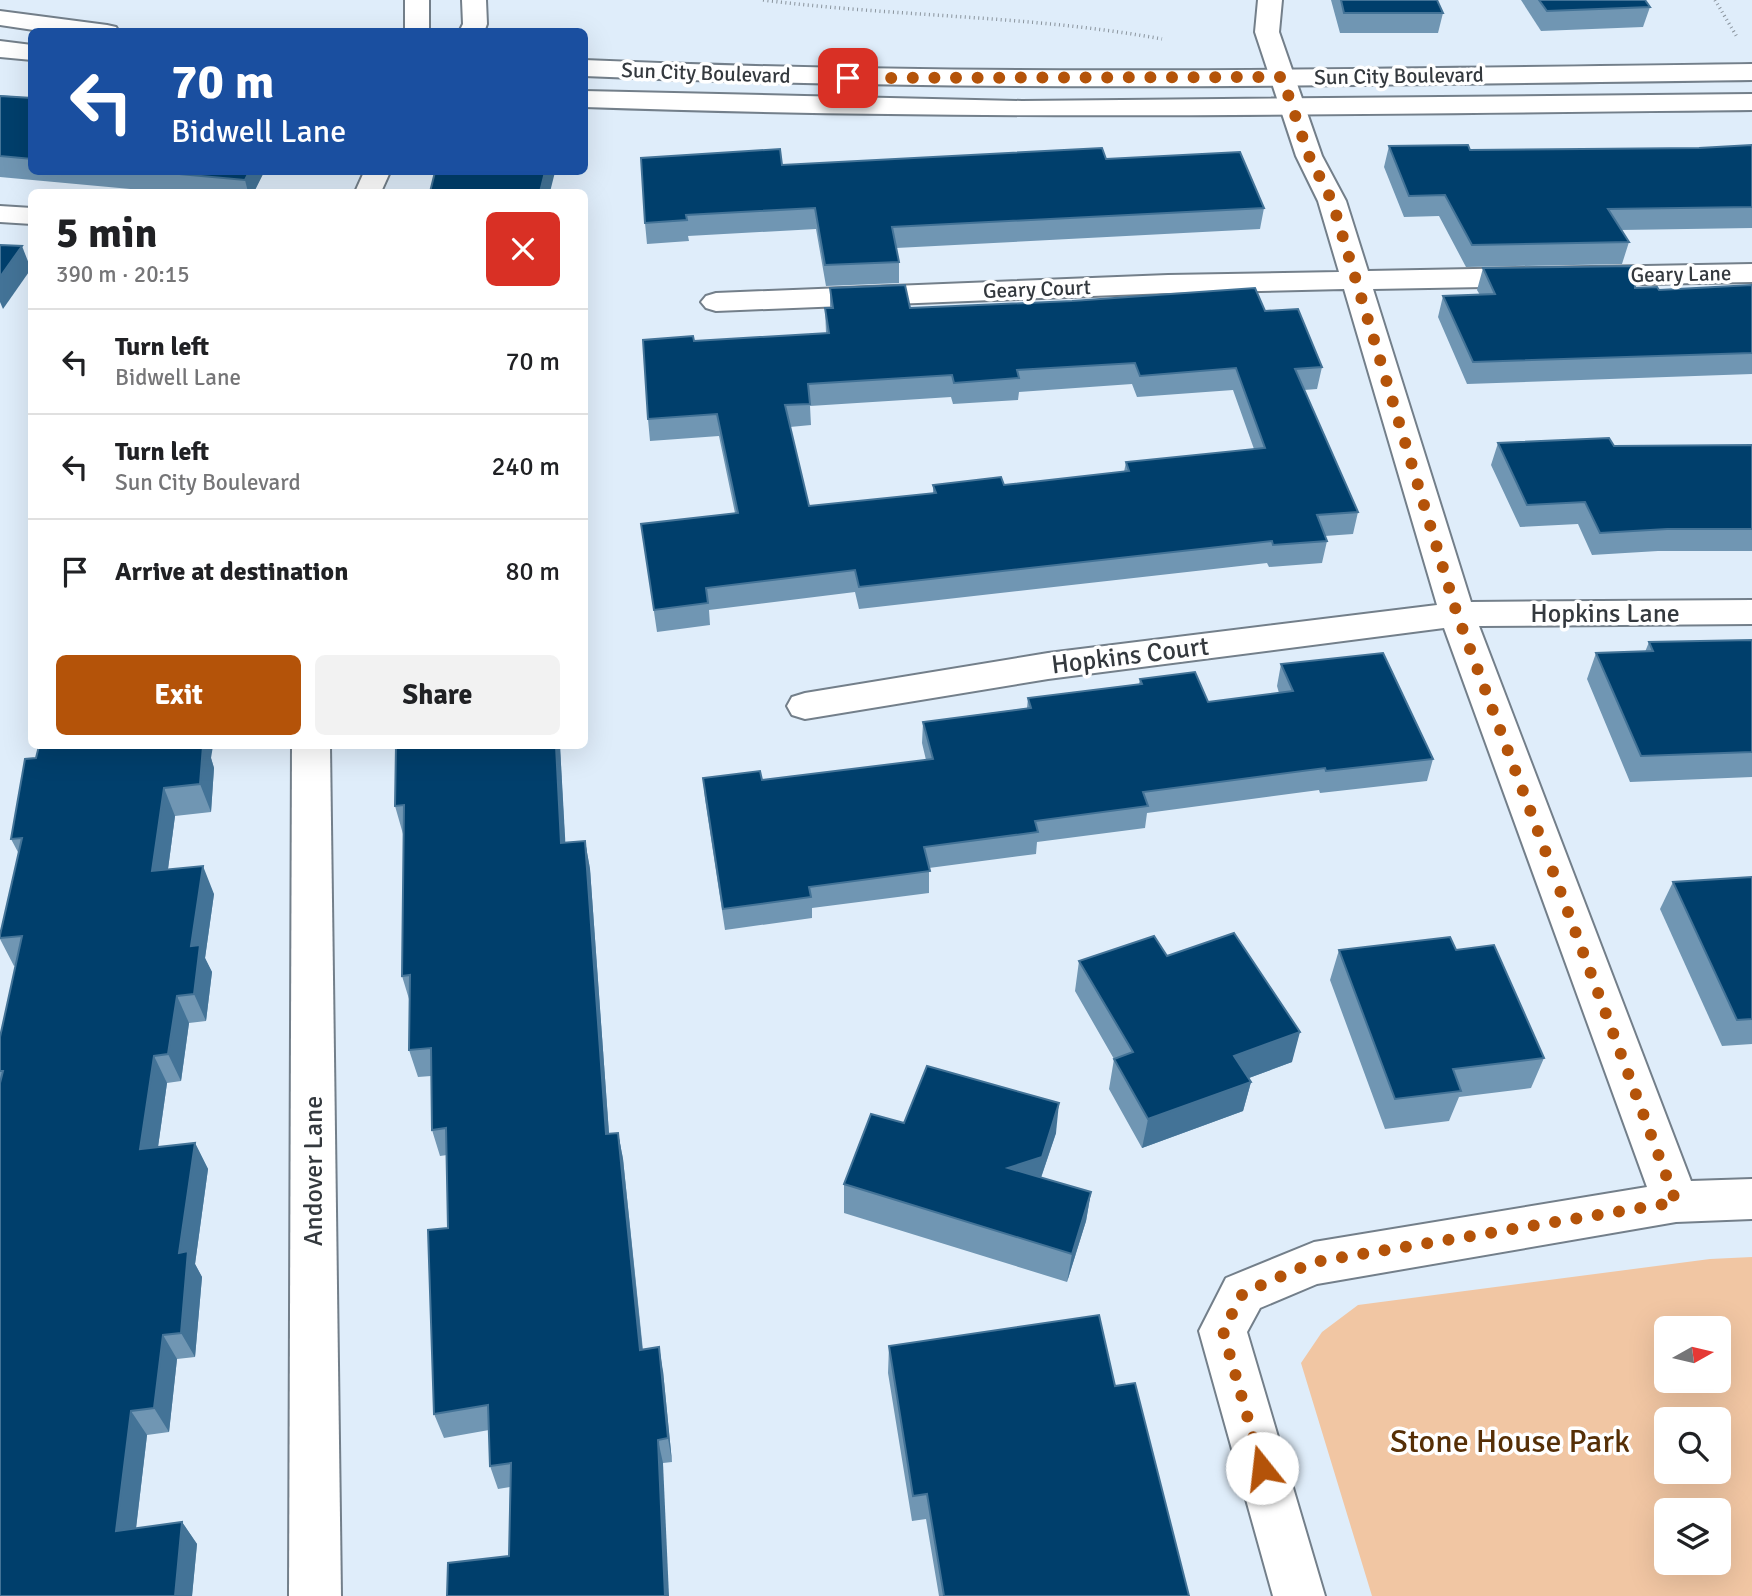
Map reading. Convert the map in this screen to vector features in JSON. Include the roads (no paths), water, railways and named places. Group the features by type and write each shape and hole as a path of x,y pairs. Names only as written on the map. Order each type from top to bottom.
{"street":[{"path":"416,28 419,8 417,0"},
{"path":"473,28 474,0"},
{"path":"1270,0 1267,32 1309,156 1332,201 1358,279 1457,614 1676,1202"},
{"path":"0,18 76,28"},
{"path":"0,49 28,52"},
{"name":"Sun City Boulevard","path":"588,68 799,77 1049,79 1287,92 1752,102"},
{"name":"Sun City Boulevard","path":"588,99 924,109 1752,72"},
{"path":"0,214 28,216"},
{"name":"Geary Lane","path":"1358,279 1752,273"},
{"name":"Geary Court","path":"716,302 1358,279"},
{"name":"Hopkins Lane","path":"1457,614 1752,612"},
{"name":"Hopkins Court","path":"805,706 1048,666 1457,614"},
{"name":"Andover Lane","path":"311,749 315,1596"},
{"path":"1299,1596 1223,1331 1243,1293 1314,1262 1676,1202 1752,1199"}],"park label":[{"name":"Stone House Park","path":"1510,1441"}]}
